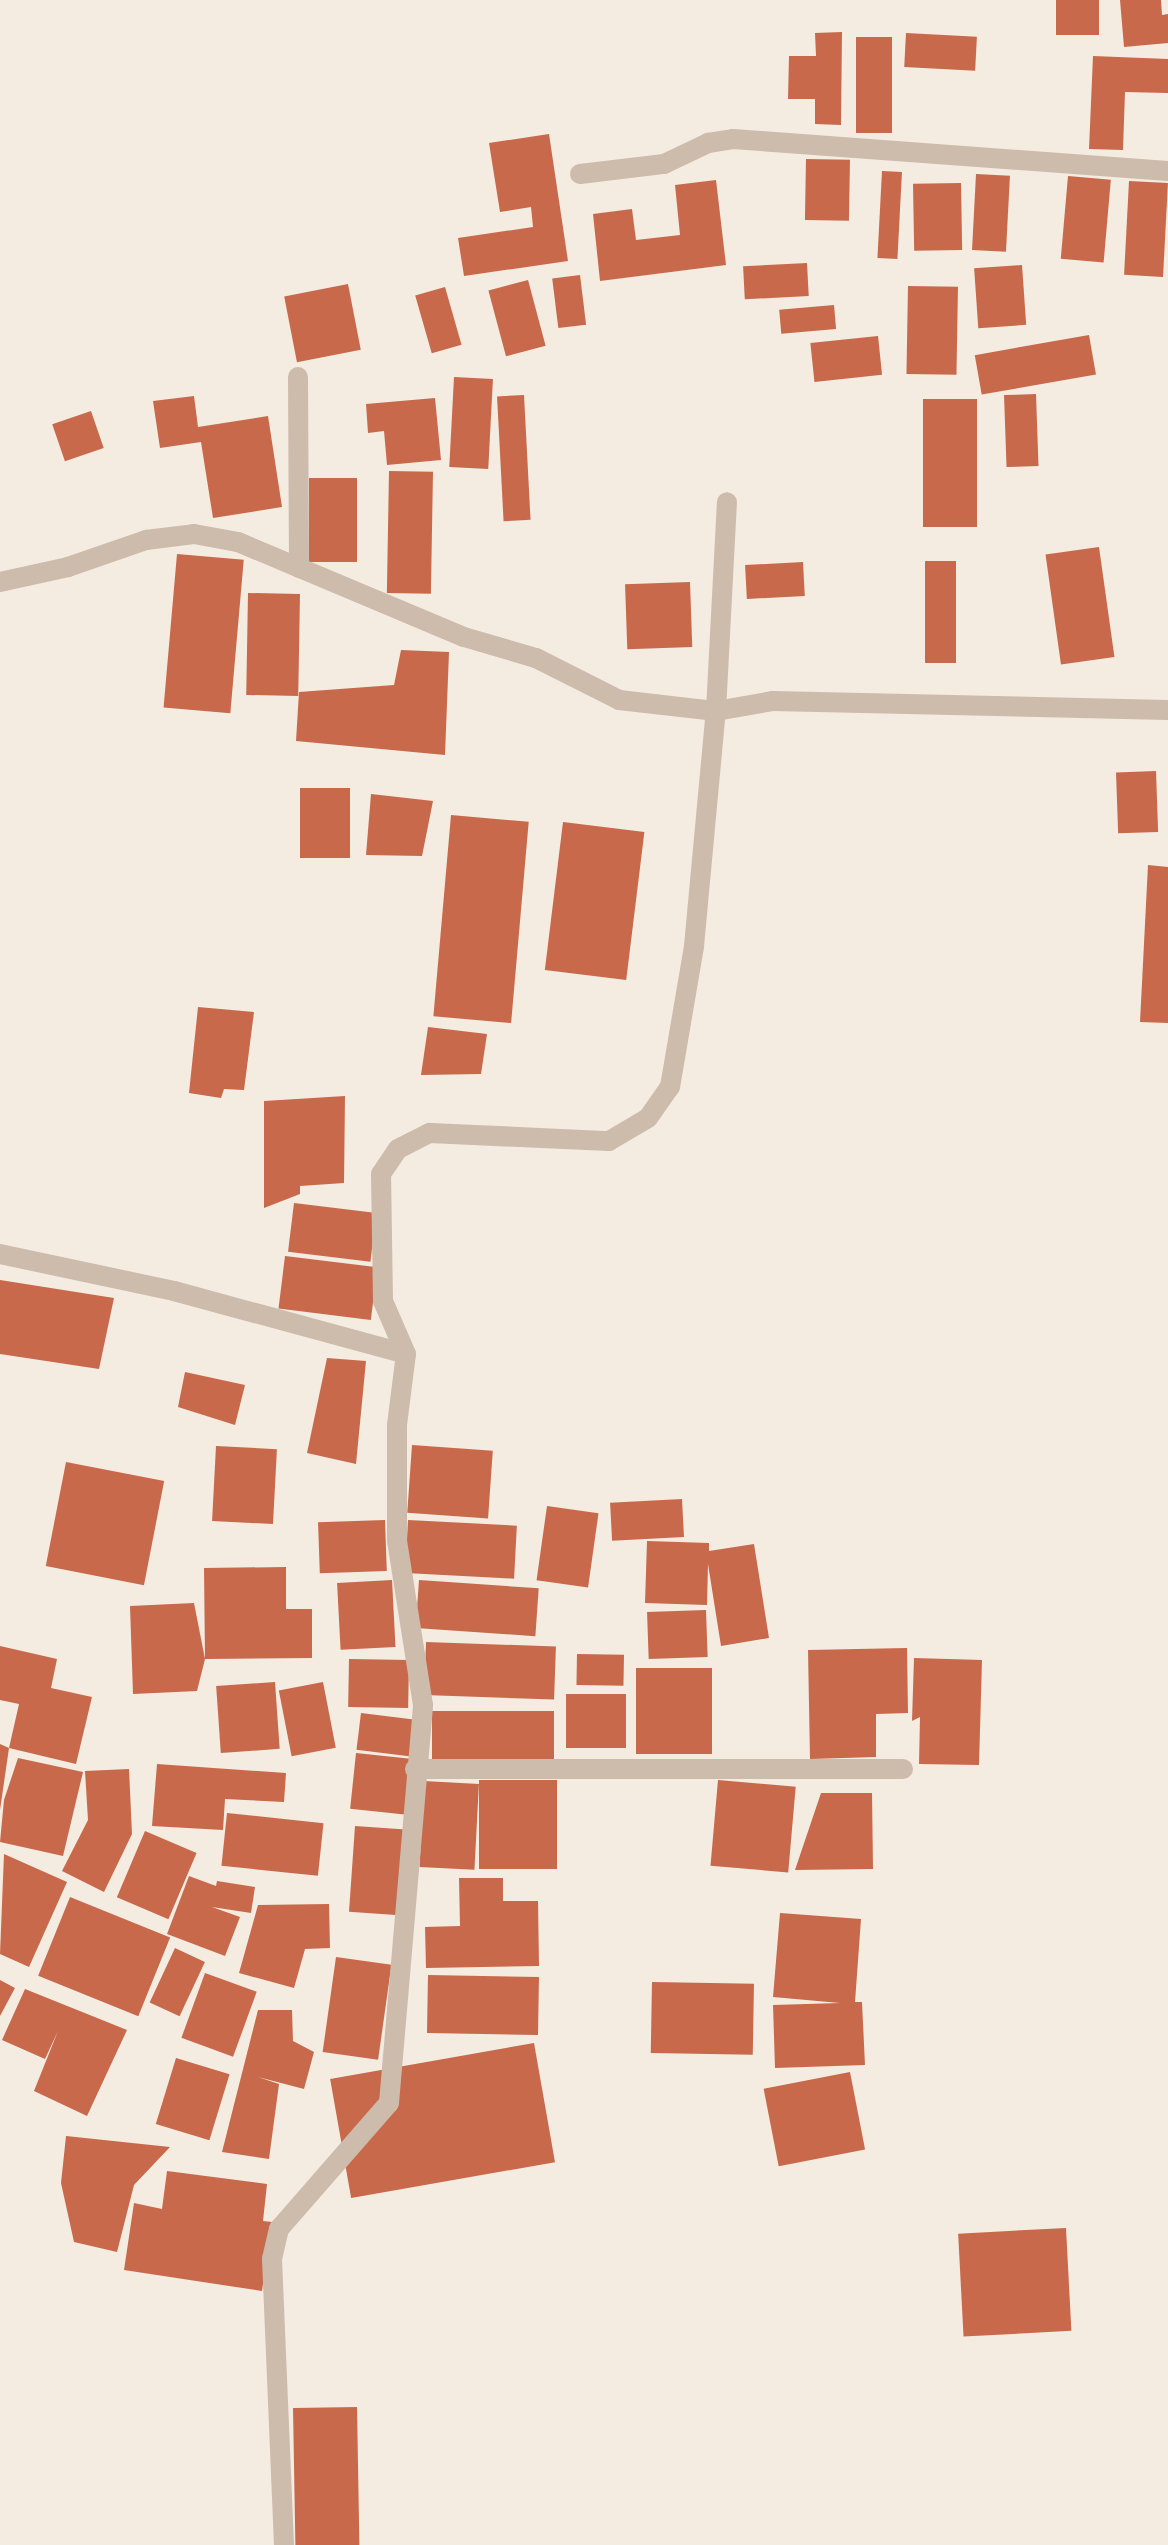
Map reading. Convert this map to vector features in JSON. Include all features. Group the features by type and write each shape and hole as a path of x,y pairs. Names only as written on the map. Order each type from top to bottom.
{"street":[{"path":"580,174 664,164 708,143 733,139 1168,171"},
{"path":"298,377 299,568"},
{"path":"284,2545 272,2259 279,2229 389,2103 415,1769 423,1705 397,1541 397,1425 406,1354 383,1301 381,1174 398,1149 430,1133 609,1141 648,1118 670,1087 689,977 716,711 727,502"},
{"path":"0,582 68,567 146,540 194,534 238,542 464,637 536,658 619,700 716,711 773,701 1168,710"},
{"path":"0,1254 174,1291 406,1354"},
{"path":"415,1769 903,1769"}],"building":[{"path":"1056,0 1099,0 1099,35 1056,35"},
{"path":"1120,0 1161,0 1162,15 1168,14 1168,43 1124,47"},
{"path":"842,32 841,125 815,124 815,99 788,99 789,56 816,56 815,33"},
{"path":"906,33 977,37 975,71 904,67"},
{"path":"856,37 892,37 892,133 856,133"},
{"path":"1093,56 1168,59 1168,93 1125,92 1123,150 1089,149"},
{"path":"549,134 568,261 464,276 458,238 533,227 531,207 500,212 489,143"},
{"path":"806,159 850,160 849,221 805,220"},
{"path":"882,171 902,172 897,259 877,258"},
{"path":"976,174 1010,176 1006,252 972,250"},
{"path":"1068,176 1111,180 1104,262 1061,259"},
{"path":"716,180 726,265 600,281 593,214 632,209 636,240 680,235 675,185"},
{"path":"1129,181 1168,183 1163,277 1124,275"},
{"path":"961,183 962,250 914,251 913,184"},
{"path":"807,263 809,296 745,299 743,266"},
{"path":"1022,265 1026,325 978,328 974,268"},
{"path":"580,275 586,325 558,328 552,278"},
{"path":"528,280 546,346 506,356 488,291"},
{"path":"348,284 361,350 297,362 284,296"},
{"path":"908,286 958,287 956,375 906,374"},
{"path":"445,287 462,345 432,353 415,296"},
{"path":"834,305 836,329 781,334 779,310"},
{"path":"1089,335 1096,374 982,395 975,355"},
{"path":"878,336 882,375 814,382 810,343"},
{"path":"454,377 493,379 488,469 449,467"},
{"path":"1036,394 1039,466 1007,467 1004,395"},
{"path":"524,395 531,520 504,521 497,396"},
{"path":"194,396 198,427 268,416 282,507 213,518 201,442 160,448 153,401"},
{"path":"435,398 441,460 387,465 384,431 368,433 366,404"},
{"path":"923,399 977,399 977,527 923,527"},
{"path":"91,411 104,448 65,461 52,424"},
{"path":"389,471 433,472 431,594 387,593"},
{"path":"309,478 357,478 357,562 309,562"},
{"path":"1099,547 1114,657 1061,664 1046,555"},
{"path":"177,554 244,560 230,713 164,707"},
{"path":"925,561 956,561 956,663 925,663"},
{"path":"803,562 805,596 747,599 745,565"},
{"path":"690,582 692,647 627,649 625,584"},
{"path":"248,593 300,594 298,696 246,695"},
{"path":"401,650 449,652 445,755 296,741 299,692 394,685"},
{"path":"1156,771 1158,832 1118,833 1116,772"},
{"path":"300,788 350,788 350,858 300,858"},
{"path":"371,794 433,801 422,856 366,855"},
{"path":"451,815 529,822 511,1023 433,1016"},
{"path":"563,822 644,832 626,980 545,970"},
{"path":"1148,865 1168,867 1168,1023 1140,1022"},
{"path":"198,1007 254,1012 244,1090 224,1089 221,1098 189,1093"},
{"path":"428,1027 487,1034 481,1074 421,1075"},
{"path":"345,1096 344,1183 300,1186 300,1194 264,1208 264,1101"},
{"path":"294,1203 376,1213 370,1262 288,1252"},
{"path":"285,1256 377,1267 371,1320 279,1309"},
{"path":"0,1280 114,1298 99,1369 0,1354"},
{"path":"327,1358 366,1361 356,1464 307,1453"},
{"path":"185,1372 245,1385 235,1425 178,1407"},
{"path":"412,1445 493,1451 488,1518 407,1513"},
{"path":"216,1446 277,1449 273,1524 212,1521"},
{"path":"66,1462 164,1481 144,1585 46,1566"},
{"path":"682,1499 684,1537 612,1541 610,1503"},
{"path":"547,1506 598,1513 588,1588 537,1580"},
{"path":"385,1520 387,1571 320,1573 318,1522"},
{"path":"408,1520 517,1526 514,1579 405,1573"},
{"path":"647,1541 709,1543 709,1551 754,1544 769,1638 721,1646 708,1564 707,1605 645,1603"},
{"path":"286,1567 286,1609 312,1609 312,1658 205,1659 204,1568"},
{"path":"392,1580 396,1647 341,1650 337,1583"},
{"path":"419,1580 539,1588 535,1636 416,1628"},
{"path":"194,1603 205,1659 197,1691 133,1694 130,1606"},
{"path":"706,1610 708,1657 649,1659 647,1612"},
{"path":"426,1642 556,1647 554,1700 424,1695"},
{"path":"0,1646 57,1659 51,1688 92,1697 76,1764 9,1748 19,1704 0,1700"},
{"path":"907,1648 908,1713 876,1714 876,1757 810,1759 808,1650"},
{"path":"577,1654 624,1655 623,1686 576,1685"},
{"path":"914,1658 982,1660 979,1765 919,1764 920,1717 912,1721"},
{"path":"349,1659 409,1660 408,1708 348,1707"},
{"path":"636,1668 712,1668 712,1754 636,1754"},
{"path":"275,1682 280,1749 221,1753 216,1686"},
{"path":"323,1682 336,1748 292,1756 279,1691"},
{"path":"566,1694 626,1694 626,1748 566,1748"},
{"path":"432,1711 554,1711 554,1763 432,1763"},
{"path":"361,1713 416,1720 411,1756 356,1750"},
{"path":"0,1744 9,1748 0,1810"},
{"path":"356,1753 413,1759 407,1815 350,1809"},
{"path":"18,1758 83,1772 63,1856 0,1842 4,1800"},
{"path":"157,1764 286,1773 284,1802 225,1799 223,1830 152,1826"},
{"path":"129,1769 132,1834 104,1892 62,1871 88,1820 85,1771"},
{"path":"479,1780 557,1780 557,1869 479,1869"},
{"path":"718,1780 796,1787 788,1872 711,1866"},
{"path":"424,1781 479,1784 474,1870 419,1867"},
{"path":"821,1793 872,1793 873,1869 795,1870"},
{"path":"227,1813 323,1823 318,1876 221,1866"},
{"path":"355,1826 409,1830 403,1916 349,1912"},
{"path":"145,1831 197,1853 168,1919 117,1897"},
{"path":"4,1854 67,1882 29,1967 0,1954"},
{"path":"189,1876 216,1886 217,1881 255,1887 251,1913 212,1907 240,1917 225,1956 167,1934"},
{"path":"459,1878 503,1878 503,1901 538,1901 539,1966 426,1968 425,1927 460,1926"},
{"path":"70,1897 170,1937 138,2016 38,1976"},
{"path":"329,1904 330,1948 305,1949 294,1988 239,1973 258,1905"},
{"path":"780,1913 861,1919 855,2002 862,2002 865,2065 775,2068 773,2005 840,2003 773,1997"},
{"path":"175,1948 205,1962 180,2016 150,2002"},
{"path":"336,1957 391,1965 378,2060 323,2052"},
{"path":"205,1973 257,1992 233,2057 181,2038"},
{"path":"428,1975 539,1977 538,2035 427,2033"},
{"path":"0,1980 15,1988 0,2016"},
{"path":"652,1982 754,1984 753,2055 651,2053"},
{"path":"25,1989 127,2030 87,2116 34,2091 58,2031 45,2059 2,2040"},
{"path":"258,2010 292,2010 293,2041 314,2052 304,2089 258,2077 279,2084 269,2159 222,2152"},
{"path":"534,2043 555,2162 351,2198 330,2079"},
{"path":"176,2058 230,2074 209,2140 156,2124"},
{"path":"850,2072 865,2150 779,2166 764,2089"},
{"path":"66,2136 170,2147 134,2185 117,2252 74,2242 61,2183"},
{"path":"167,2171 267,2184 263,2221 272,2222 262,2291 124,2270 134,2203 162,2209"},
{"path":"1066,2228 1071,2331 964,2337 958,2234"},
{"path":"357,2407 359,2545 295,2545 293,2408"}]}
